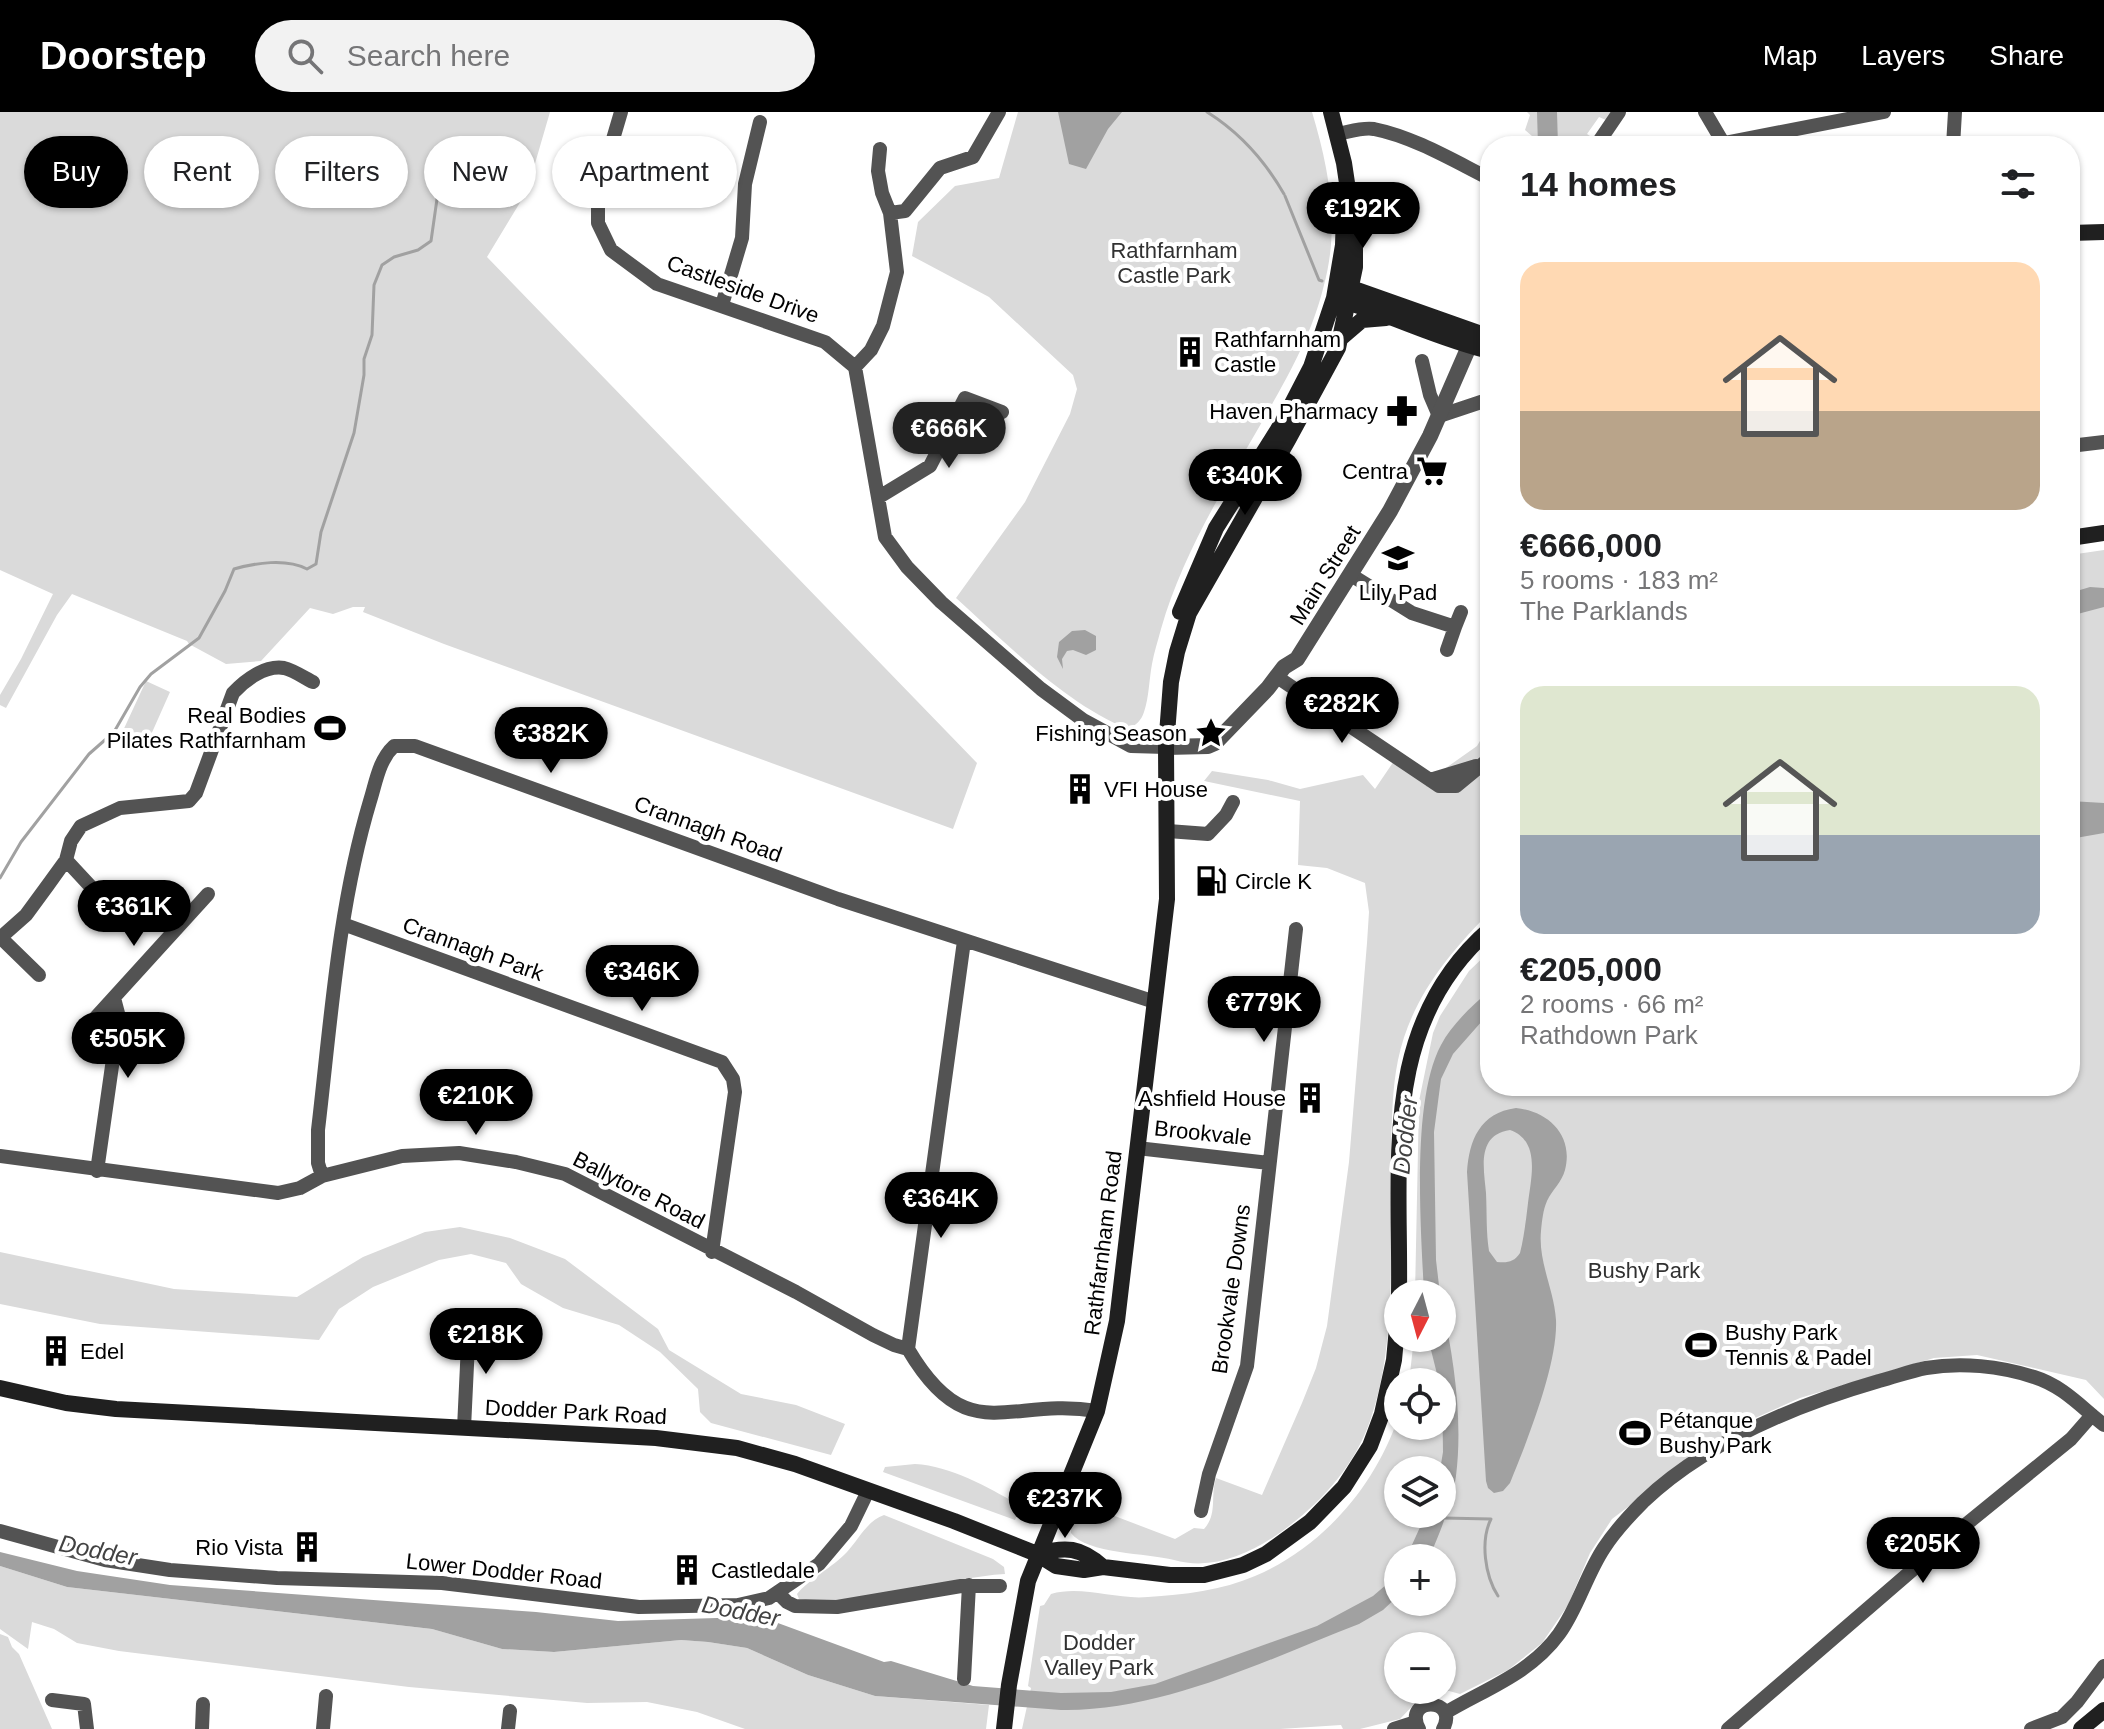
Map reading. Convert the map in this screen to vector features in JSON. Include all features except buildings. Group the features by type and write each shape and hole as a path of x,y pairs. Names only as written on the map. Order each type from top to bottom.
{"main road":[{"name":"Rathfarnham Road","path":"1005,1722 1026,1589 1037,1554 1097,1411 1117,1321 1167,899 1166,747 1171,682 1189,613 1312,397 1341,338 1343,293 1355,234 1355,211 1350,203 1331,112"},
{"path":"2080,233 2104,232"},
{"name":"Rathfarnham Road","path":"1166,747 1161,711 1162,680 1180,610 1216,528 1282,423 1311,367 1343,293"},
{"path":"1343,293 1388,318"},
{"path":"1343,293 1479,338"},
{"path":"1341,338 1362,320 1388,318 1479,338"},
{"path":"2080,537 2104,533"},
{"path":"1399,1280 1401,1131 1409,1061 1417,1033 1435,993 1456,963 1480,939"},
{"path":"1037,1554 1059,1548 1068,1549 1087,1553 1103,1567 1191,1576 1243,1565 1266,1554 1310,1522 1344,1487 1362,1460 1376,1432 1391,1382 1394,1352"},
{"name":"Dodder Park Road","path":"0,1388 66,1403 116,1409 718,1444 795,1464 1037,1554"},
{"path":"2081,1729 2104,1710"}],"street":[{"name":"Castleside Drive","path":"621,112 598,190 598,223 611,250 657,284 825,342 855,367"},
{"path":"890,213 905,211 940,168 973,157 999,112"},
{"path":"1603,136 1619,112"},
{"path":"1705,112 1720,136"},
{"path":"1954,136 1955,112"},
{"path":"1765,136 1879,113"},
{"path":"722,305 742,238 745,184 760,122"},
{"path":"1337,134 1376,130 1420,146 1480,174"},
{"path":"880,149 878,171 882,193 890,213 904,274 871,350 855,367 885,537 907,567 941,602 1041,689 1083,720 1131,746 1166,747"},
{"name":"Main Street","path":"1166,747 1208,746 1215,743 1284,667 1297,659 1390,511 1479,338"},
{"path":"1422,361 1439,416 1480,402"},
{"path":"879,497 930,466 965,398 1002,412"},
{"path":"2080,445 2104,442"},
{"path":"1351,575 1412,613 1455,627"},
{"path":"1447,650 1461,612"},
{"path":"39,975 1,938 26,915 66,860 71,841 81,826 120,808 189,801 200,782 233,693 243,682 268,670 284,668 313,682"},
{"path":"1277,677 1439,786 1456,786 1480,766"},
{"name":"Crannagh Road","path":"322,1176 318,1163 318,1130 343,924 357,846 385,755 394,746 405,744 838,899 1155,1002"},
{"path":"1168,831 1208,834 1226,815 1233,802"},
{"path":"66,860 105,902"},
{"path":"87,1027 114,998 157,940 208,894"},
{"name":"Crannagh Park","path":"343,924 722,1062 733,1079 735,1092 712,1252"},
{"name":"Brookvale","path":"1137,1148 1269,1163 1296,929"},
{"path":"964,941 908,1349 922,1373 951,1402 972,1412 1022,1412 1072,1407 1097,1411"},
{"path":"97,1171 119,1017 114,998"},
{"name":"Ballytore Road","path":"0,1156 278,1193 300,1188 322,1176 402,1156 459,1153 516,1162 565,1174 712,1252 796,1292 873,1335 908,1349"},
{"name":"Brookvale Downs","path":"1201,1511 1209,1474 1247,1366 1269,1163"},
{"path":"464,1428 469,1323"},
{"path":"1445,1713 1503,1683 1544,1651 1566,1622 1603,1548 1646,1500 1719,1447 1819,1399 1925,1368 1958,1365 1995,1368 2036,1377 2063,1390 2098,1420 1953,1535 1728,1729"},
{"name":"Lower Dodder Road","path":"0,1531 105,1560 170,1570 272,1578 442,1583 655,1608 752,1604 778,1593 825,1559 851,1526 868,1491"},
{"path":"778,1593 795,1606 837,1607 969,1585 1000,1586"},
{"path":"964,1679 969,1585"},
{"path":"2031,1729 2062,1717 2104,1666"},
{"path":"323,1729 326,1696"},
{"path":"52,1700 84,1704 87,1729"},
{"path":"202,1729 203,1704"},
{"path":"1394,1729 1418,1726 1419,1709 1427,1704 1440,1707 1445,1713 1443,1729"},
{"path":"508,1729 510,1711"}],"green space":[{"path":"0,112 550,112 536,160 536,136 424,136 424,208 517,208 487,257 977,763 953,829 444,644 363,612 365,607 353,607 333,614 310,608 261,661 226,664 187,641 72,594 57,615 6,708 0,705 0,695 53,594 0,570"},
{"name":"Rathfarnham Castle Park","path":"1018,112 1312,112 1327,176 1332,219 1329,263 1313,321 1289,372 1192,548 1161,629 1144,712 1138,722 1128,729 1059,688 956,598 1025,502 1070,414 1077,389 1073,375 989,297 912,256 918,222 955,186 999,178"},
{"path":"1527,112 1612,112 1606,120 1599,117 1587,134 1590,136 1532,136 1525,130 1530,115"},
{"name":"Bushy Park","path":"2104,550 2104,1399 2086,1380 1977,1355 1934,1358 1800,1398 1753,1419 1707,1447 1612,1519 1590,1553 1568,1605 1542,1643 1508,1670 1460,1694 1456,1693 1456,1632 1384,1632 1384,1704 1414,1704 1400,1719 1360,1729 1343,1729 1341,1725 1280,1729 1022,1729 1031,1688 1028,1686 1040,1606 1051,1594 1075,1591 1136,1597 1161,1596 1243,1581 1280,1564 1324,1531 1361,1490 1389,1440 1456,1440 1456,1368 1411,1368 1412,1352 1456,1352 1456,1280 1415,1280 1419,1101 1433,1033 1440,1016 1469,971 1480,961 1480,1096 2080,1096 2080,554"},
{"path":"146,681 170,692 146,746 121,735"},
{"path":"1480,741 1480,922 1456,948 1420,1000 1404,1039 1396,1071 1391,1150 1391,1280 1384,1280 1385,1352 1379,1389 1363,1438 1345,1469 1322,1497 1269,1540 1244,1553 1216,1562 1188,1563 1090,1545 1071,1533 1070,1520 1078,1502 1175,1539 1194,1528 1204,1529 1211,1517 1216,1478 1262,1495 1316,1368 1327,1326 1349,1162 1369,912 1365,883 1327,868 1298,865 1300,801 1204,781 1212,771 1268,780 1300,789 1363,775 1375,789 1394,761 1426,782"},
{"path":"460,1227 510,1238 565,1259 658,1329 669,1350 741,1394 796,1405 845,1424 831,1455 711,1423 700,1412 698,1389 660,1352 619,1325 563,1308 521,1284 506,1263 471,1254 439,1260 373,1287 339,1309 319,1340 100,1324 0,1304 0,1252 174,1289 297,1297 363,1257 425,1232"},
{"path":"915,1464 956,1473 1009,1499 1021,1506 1015,1520 883,1472 885,1467"},
{"path":"884,1515 993,1559 1004,1567 1005,1574 876,1598 825,1602 799,1599 797,1594 802,1589 841,1558 868,1526"},
{"path":"0,1566 67,1587 432,1629 502,1649 554,1652 681,1640 747,1648 808,1675 875,1696 989,1705 986,1729 745,1729 697,1712 647,1702 587,1703 409,1687 119,1651 77,1643 54,1629 32,1622 28,1649 0,1629"},
{"path":"0,1634 8,1637 19,1654 52,1729 0,1729"}],"shaded area":[{"path":"1058,112 1122,112 1108,129 1086,169 1069,164"},
{"path":"2104,588 2104,607 2080,613 2080,590"},
{"path":"1085,630 1096,636 1096,650 1086,655 1067,651 1062,659 1063,669 1057,657 1059,642 1072,631"},
{"path":"2080,802 2104,803 2104,833 2080,837"},
{"path":"1480,999 1480,1023 1453,1054 1441,1079 1434,1132 1438,1280 1423,1280 1420,1166 1425,1098 1441,1045"},
{"path":"1516,1108 1528,1110 1548,1120 1562,1136 1567,1157 1564,1174 1546,1204 1541,1231 1542,1254 1556,1320 1552,1358 1540,1402 1510,1483 1503,1491 1494,1493 1486,1481 1467,1172 1470,1149 1479,1130 1485,1122","holes":["1510,1130 1520,1135 1532,1161 1523,1241 1515,1258 1497,1262 1488,1244 1484,1154 1499,1133"]},
{"path":"1432,1352 1451,1352 1453,1368 1436,1368"},
{"path":"1456,1390 1458,1455 1456,1476 1456,1456 1442,1456 1443,1440 1456,1440"},
{"path":"1420,1528 1441,1528 1435,1544 1412,1544"},
{"path":"0,1552 77,1571 170,1585 536,1612 618,1621 767,1619 884,1662 891,1661 973,1686 1061,1693 1111,1692 1155,1684 1317,1626 1373,1596 1384,1587 1384,1609 1359,1624 1250,1668 1175,1693 1099,1708 1061,1710 875,1696 808,1675 747,1648 708,1642 681,1640 554,1652 502,1649 432,1629 67,1587 0,1566"}],"waterway":[{"path":"1207,112 1250,148 1284,194"},
{"path":"1547,112 1548,136"},
{"path":"1285,196 1322,281"},
{"path":"0,878 21,842 89,754 114,732 140,687 151,674 199,638 234,569 261,563 290,564 307,569 316,564 321,532 354,433 364,359 372,335 374,285 382,265 431,241 436,208"},
{"path":"1456,1518 1491,1519 1485,1548 1490,1579 1498,1596"}],"place":[{"name":"Rathfarnham Castle","path":"1190,352"},
{"name":"Haven Pharmacy","path":"1402,411"},
{"name":"Centra","path":"1432,471"},
{"name":"Lily Pad","path":"1398,558"},
{"name":"Real Bodies Pilates Rathfarnham","path":"330,728"},
{"name":"Fishing Season","path":"1211,733"},
{"name":"VFI House","path":"1080,789"},
{"name":"Circle K","path":"1211,881"},
{"name":"Ashfield House","path":"1310,1098"},
{"name":"Bushy Park Tennis & Padel","path":"1701,1345"},
{"name":"Edel","path":"56,1351"},
{"name":"Pétanque Bushy Park","path":"1635,1433"},
{"name":"Rio Vista","path":"307,1547"},
{"name":"Castledale","path":"687,1570"}],"water label":[{"name":"Dodder","path":"1405,1135"},
{"name":"Dodder","path":"98,1550"},
{"name":"Dodder","path":"741,1611"}],"park label":[{"name":"Dodder Valley Park","path":"1099,1654"}]}
